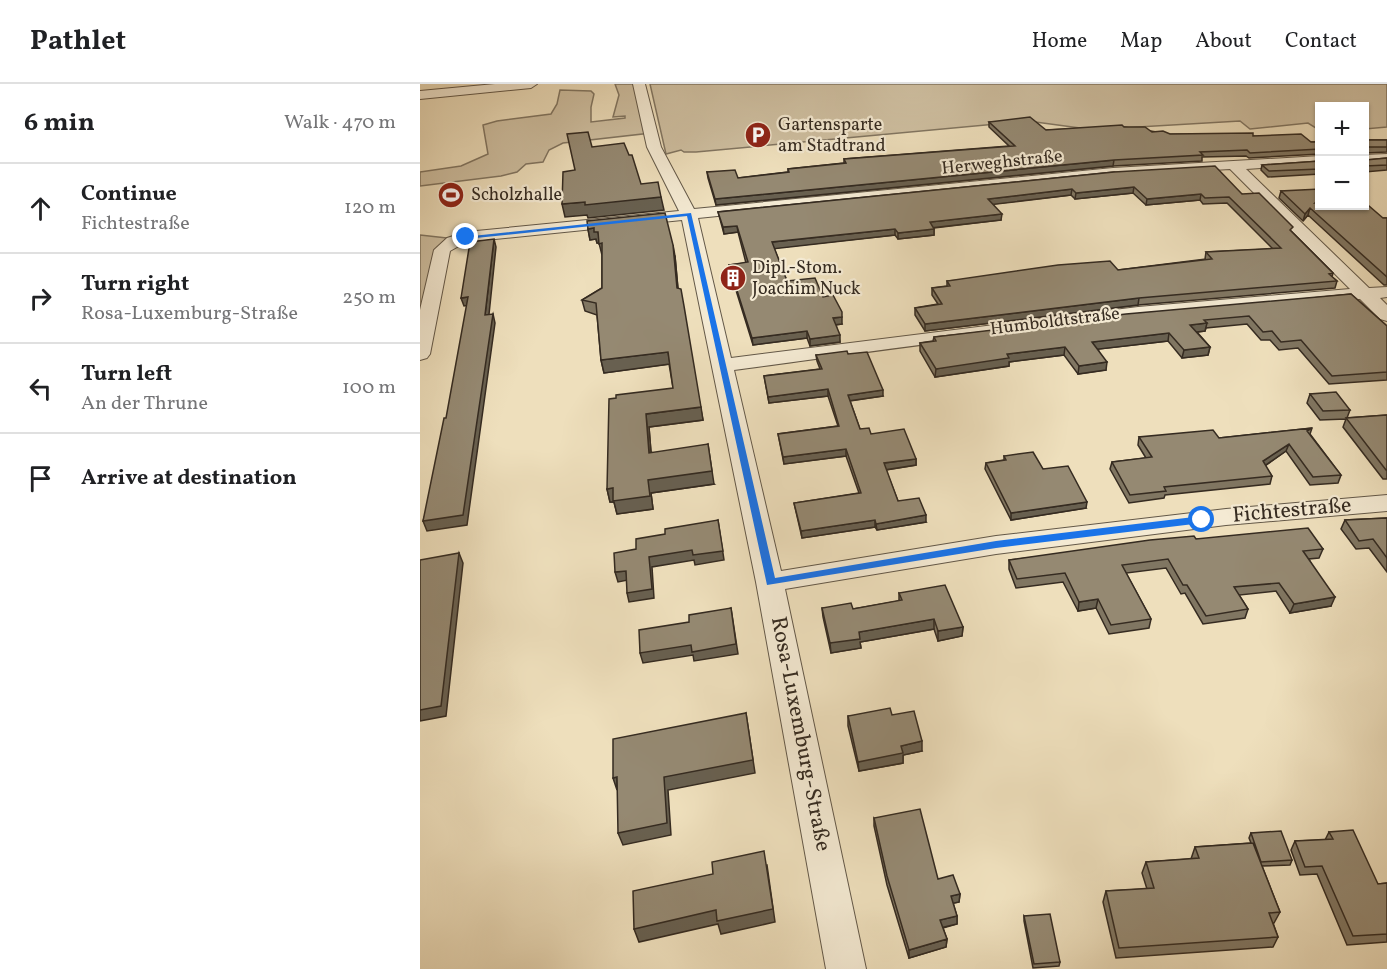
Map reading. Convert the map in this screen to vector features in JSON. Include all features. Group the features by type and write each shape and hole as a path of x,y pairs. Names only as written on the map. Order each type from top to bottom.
{"street":[{"path":"420,95 470,87 531,84"},
{"name":"Rosa-Luxemburg-Straße","path":"639,84 654,147 689,214 771,582 846,969"},
{"path":"1369,159 1387,158"},
{"name":"Herweghstraße","path":"420,354 442,250 456,239 1076,175 1315,160"},
{"path":"1233,164 1387,315"},
{"name":"Humboldtstraße","path":"724,365 1101,316 1387,292"},
{"name":"Fichtestraße","path":"771,582 996,545 1226,517 1387,503"}],"shaded area":[{"path":"615,84 638,84 651,133 563,143 549,150 543,162 526,164 517,172 420,186 420,172 461,166 488,154 483,125 551,114 557,104 560,90 591,91 594,94 591,122 625,118 625,116 613,117 619,95"},
{"path":"650,84 1387,84 1387,127 1369,129 1369,102 1315,102 1315,127 1308,123 1250,129 1240,121 1104,129 1028,121 696,152 681,150 666,154"},
{"path":"420,235 456,239 447,244 420,337"}],"building":[{"path":"1030,117 1046,130 1122,125 1124,127 1145,127 1152,132 1163,131 1170,134 1253,133 1253,136 1301,134 1311,142 1315,142 1315,149 1250,153 1247,150 1200,152 1203,155 1114,160 715,199 707,172 735,170 738,178 789,172 788,169 846,163 844,159 1015,146 989,122"},
{"path":"588,132 592,147 624,143 629,155 632,155 641,184 658,182 661,197 585,205 585,202 562,204 563,172 575,170 567,134"},
{"path":"1369,140 1387,140 1387,147 1369,147"},
{"path":"1387,158 1387,165 1369,166 1369,160"},
{"path":"1315,161 1315,169 1269,171 1262,165"},
{"path":"1215,166 1242,194 1259,193 1293,227 1290,230 1333,273 1329,274 1337,281 1139,298 925,324 915,308 942,304 932,288 950,286 947,281 1058,265 1110,261 1118,270 1212,259 1206,252 1281,248 1229,197 1205,198 1201,194 1147,199 1134,187 1076,193 1072,189 988,199 1002,214 930,222 934,229 898,233 895,229 772,242 787,281 815,278 823,297 833,295 842,312 842,317 833,318 840,335 810,339 807,331 752,338 729,265 748,262 737,226 723,227 718,212 1114,172"},
{"path":"1315,189 1315,210 1369,210 1369,206 1383,218 1387,218 1387,277 1310,208 1305,214 1281,191"},
{"path":"665,213 673,245 677,288 681,289 701,407 646,414 649,453 708,444 712,471 648,480 650,496 613,501 613,488 607,489 609,399 616,398 616,395 673,388 668,352 601,360 596,303 582,300 602,288 602,243 599,244 598,232 594,232 594,228 588,229 587,221"},
{"path":"494,239 485,315 493,314 463,515 423,521 444,418 446,418 468,297 461,298 470,242"},
{"path":"1351,294 1387,326 1387,372 1332,376 1301,340 1281,342 1272,331 1263,332 1249,316 1204,320 1207,323 1190,325 1210,347 1184,350 1169,333 1092,342 1107,362 1079,366 1065,347 1007,354 1009,358 936,369 920,343 936,341 934,337 1126,314"},
{"path":"847,351 848,354 867,352 883,390 848,395 860,429 869,428 871,434 904,429 916,459 884,463 898,501 919,498 926,515 876,524 875,520 801,531 794,503 861,493 846,449 783,457 778,434 839,426 828,389 768,397 764,376 822,369 816,355"},
{"path":"1336,392 1350,410 1323,411 1310,394"},
{"path":"1387,415 1387,470 1386,470 1346,418"},
{"path":"1312,428 1307,431 1341,475 1313,477 1289,444 1263,461 1272,476 1164,487 1166,491 1130,495 1112,462 1152,457 1139,437 1213,430 1219,438"},
{"path":"1033,452 1043,469 1068,466 1087,502 1011,513 986,463 1006,460 1004,456"},
{"path":"1387,518 1387,558 1373,539 1359,541 1345,520"},
{"path":"718,520 723,551 693,555 692,550 649,557 652,589 627,593 626,571 615,572 614,553 636,549 636,539 665,534 665,529"},
{"path":"1308,528 1323,549 1303,551 1335,597 1294,604 1279,583 1234,587 1248,609 1206,616 1187,585 1183,585 1168,559 1122,565 1151,619 1111,625 1098,599 1079,602 1065,573 1017,579 1009,560 1150,540 1194,536 1196,539"},
{"path":"459,553 441,706 420,710 420,560"},
{"path":"945,585 963,627 938,631 934,619 859,632 860,639 830,643 822,608 851,603 853,609 902,600 899,593"},
{"path":"731,608 736,644 692,652 691,645 640,653 639,630 689,622 689,615"},
{"path":"890,708 892,715 914,711 922,741 901,746 903,753 858,762 848,716"},
{"path":"746,713 753,760 664,777 667,823 618,833 617,777 613,778 613,739"},
{"path":"920,809 938,879 953,875 960,894 951,896 957,916 940,920 947,939 909,950 887,876 874,818"},
{"path":"1353,830 1378,884 1387,883 1387,934 1353,936 1322,866 1305,867 1295,841 1333,839 1329,832"},
{"path":"1281,831 1292,860 1261,862 1251,833"},
{"path":"1253,843 1280,912 1269,913 1278,937 1119,948 1106,891 1154,888 1146,862 1199,858 1195,847"},
{"path":"764,851 773,909 717,921 716,910 634,929 633,891 713,874 712,862"},
{"path":"1050,914 1060,962 1034,964 1024,916"}],"place":[{"name":"Gartensparte am Stadtrand","path":"758,135"},
{"name":"Scholzhalle","path":"451,195"},
{"name":"Dipl.-Stom. Joachim Nuck","path":"733,278"}],"route":[{"path":"466,237 689,214 771,582 996,545 1202,520"}]}
